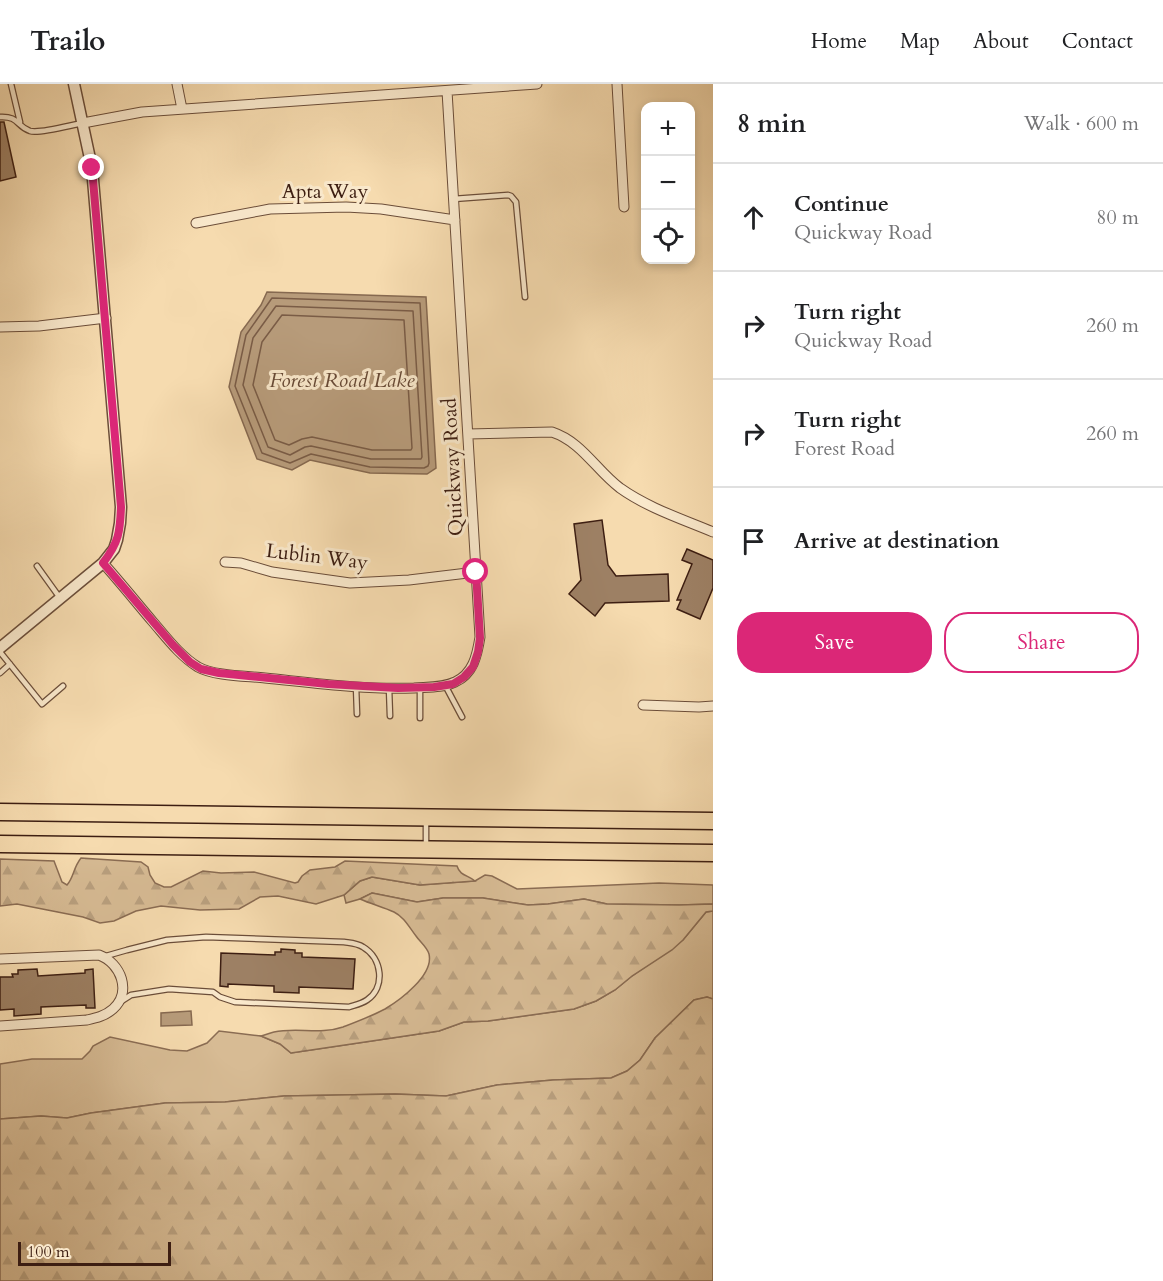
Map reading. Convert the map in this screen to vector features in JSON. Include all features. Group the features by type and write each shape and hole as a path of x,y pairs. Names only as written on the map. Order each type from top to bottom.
{"highway":[{"path":"0,812 713,821"},
{"path":"0,844 713,853"}],"street":[{"path":"0,648 103,563 114,549 120,523 121,507 92,168 74,84"},
{"path":"177,84 182,109"},
{"path":"83,123 142,112 537,84"},
{"path":"617,84 624,207"},
{"name":"Quickway Road","path":"103,563 173,645 190,662 201,669 219,673 356,686 420,688 453,684 473,667 480,638 447,91"},
{"name":"Apta Way","path":"196,223 270,209 346,207 381,209 455,220"},
{"path":"0,327 39,326 106,318"},
{"path":"468,434 552,432 575,444 618,486 640,501 713,532"},
{"name":"Lublin Way","path":"225,562 242,563 272,572 350,582 409,580 476,572"},
{"path":"643,705 713,706"},
{"path":"0,959 93,955 104,957 116,967 122,979 122,992 118,1003 111,1011 104,1014 87,1020 0,1026"}],"lane":[{"path":"11,84 20,124"},
{"path":"0,117 10,117 30,131 38,132 83,123"},
{"path":"453,199 508,195 514,198 525,297"},
{"path":"37,566 60,598"},
{"path":"0,652 42,704 63,686"},
{"path":"0,673 10,664"},
{"path":"445,685 462,717"},
{"path":"356,686 357,714"},
{"path":"389,688 390,716"},
{"path":"420,688 420,718"},
{"path":"425,850 426,818"},
{"path":"104,957 167,940 206,937 345,942 355,943 370,952 379,971 379,981 375,992 368,1000 349,1007 235,1002 213,992 169,989 131,995 118,1003"}],"green space":[{"path":"81,858 141,862 148,867 155,883 164,887 171,887 203,871 254,872 295,883 310,870 335,867 345,861 457,866 462,874 475,881 420,885 372,877 360,881 344,895 316,904 278,896 260,897 239,909 200,910 161,906 136,911 114,921 100,923 83,917 17,904 0,906 0,859 54,861 62,882 67,885"},
{"path":"485,875 492,876 517,889 659,883 713,885 713,904 607,904 584,899 528,905 483,898 443,898 417,902 372,893 346,903 344,895 360,881 372,877 420,885 475,881"},
{"path":"372,893 417,902 443,898 483,898 528,905 584,899 607,904 713,904 713,911 706,912 672,950 615,990 596,1001 574,1009 488,1021 464,1022 439,1031 291,1053 280,1044 261,1036 283,1031 326,1030 343,1027 385,1009 415,986 429,962 427,949 398,914 360,899"},
{"path":"713,911 713,999 707,997 694,1000 655,1038 640,1060 627,1071 611,1078 497,1085 446,1096 395,1094 284,1096 225,1102 165,1103 67,1118 41,1116 0,1119 0,1064 32,1059 82,1059 93,1046 110,1037 170,1050 187,1051 207,1043 219,1031 261,1036 280,1044 291,1053 439,1031 464,1022 488,1021 574,1009 596,1001 615,990 683,940 706,912"},
{"path":"707,997 713,999 713,1281 0,1281 0,1119 41,1116 67,1118 165,1103 225,1102 284,1096 395,1094 446,1096 497,1085 611,1078 627,1071 640,1060 655,1038 694,1000"}],"water":[{"name":"Forest Road Lake","path":"267,292 426,297 436,468 427,474 370,473 310,460 292,470 257,459 229,387 241,332 261,305"},
{"path":"191,1011 192,1025 161,1026 161,1013"}],"building":[{"path":"0,122 4,122 16,177 0,181"},
{"path":"602,520 608,565 616,576 668,574 669,601 605,603 595,616 569,594 581,580 574,524"},
{"path":"687,549 713,560 713,588 700,619 677,609 681,600 677,600 692,564 682,560"},
{"path":"281,949 295,950 295,953 302,953 302,957 355,959 353,989 299,987 299,993 274,992 274,986 228,984 228,987 220,986 221,953 275,955 275,952 281,952"},
{"path":"37,969 38,976 85,973 85,970 93,969 95,1008 86,1008 86,1005 41,1007 41,1014 14,1016 14,1009 0,1010 0,977 13,977 12,974 18,974 18,970"}],"route":[{"path":"92,168 121,507 117,540 114,549 103,563 173,645 190,662 201,669 219,673 328,684 398,688 453,684 473,667 478,652 480,638 476,572"}]}
